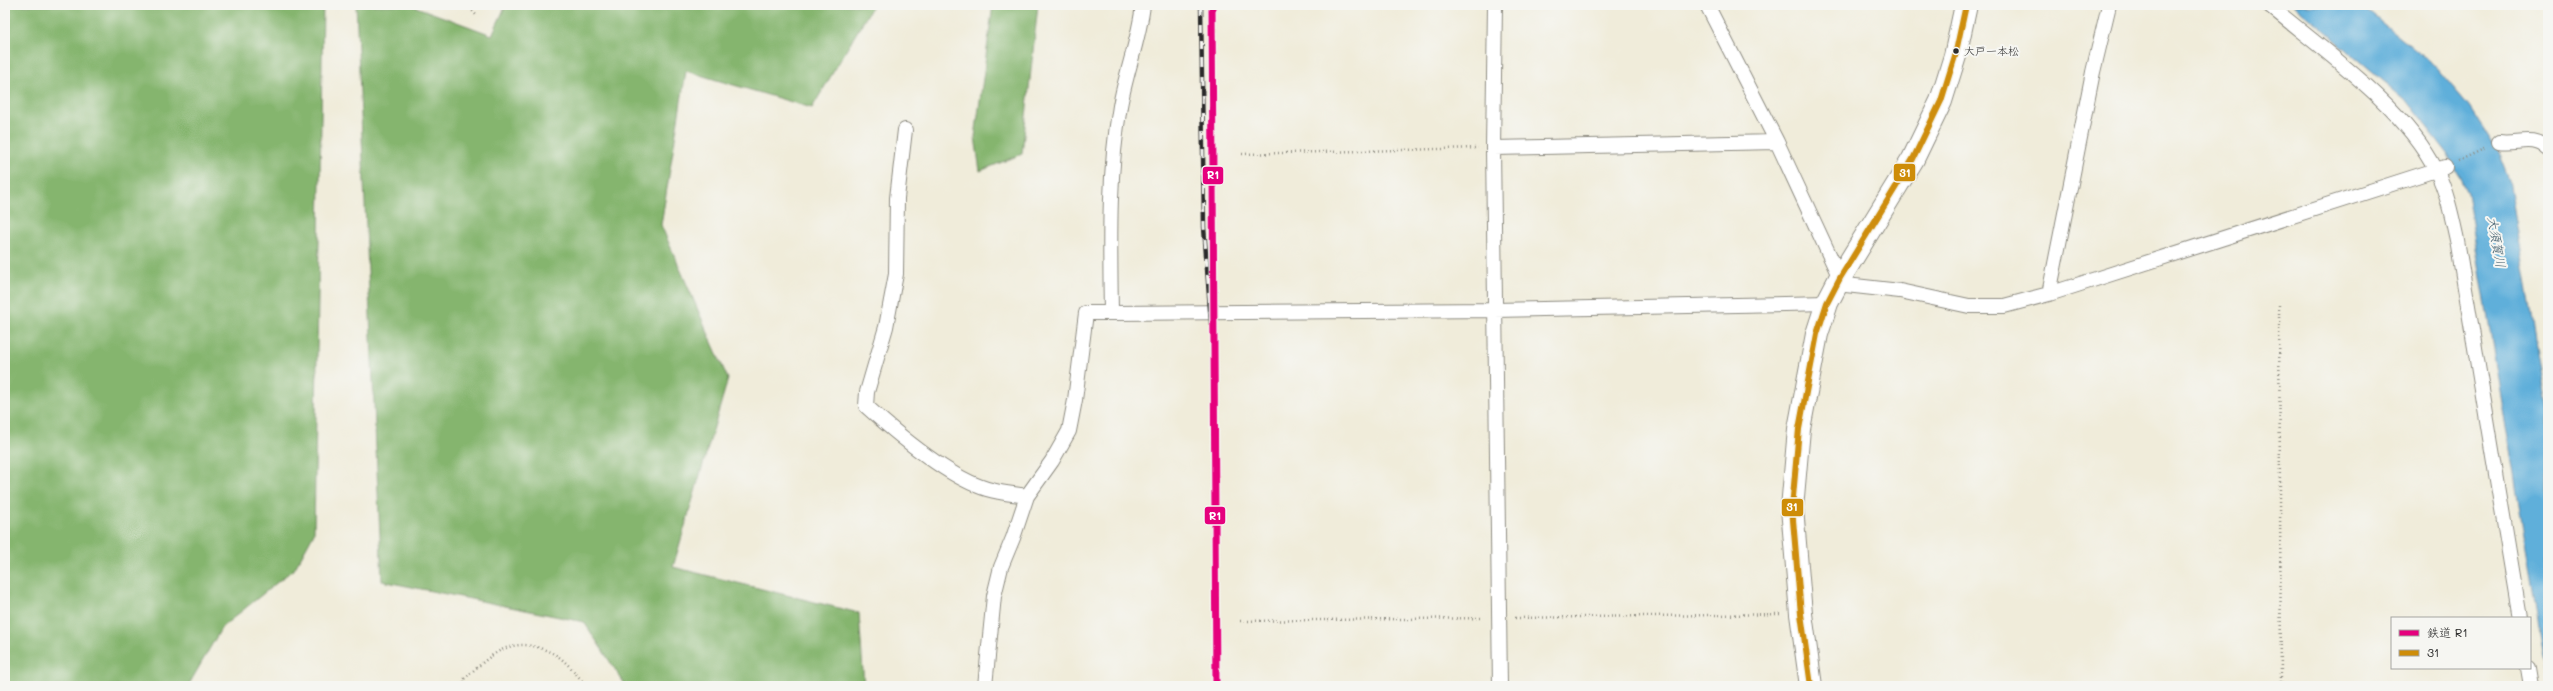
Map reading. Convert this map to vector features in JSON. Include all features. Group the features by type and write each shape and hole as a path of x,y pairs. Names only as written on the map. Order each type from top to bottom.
{"highway":[{"path":"1810,686 1801,614 1792,508 1794,470 1804,394 1817,334 1827,303 1913,159 1942,101 1966,5"}],"street":[{"path":"1111,313 1109,234 1113,159 1120,105 1139,34 1143,5"},
{"path":"1495,5 1493,148 1500,686"},
{"path":"1707,5 1777,142 1839,281 1900,291 1969,306 2004,306 2050,294 2440,168"},
{"path":"2050,294 2093,72 2109,5"},
{"path":"2269,5 2394,111 2440,168 2457,240 2520,617"},
{"path":"905,130 897,198 896,274 886,327 867,392 866,406 921,451 965,480 988,490 1027,496"},
{"path":"2500,142 2509,144 2519,140 2533,141 2548,149"},
{"path":"1493,148 1777,142"},
{"path":"985,686 994,596 1000,566 1013,538 1027,496 1052,461 1069,431 1075,400 1086,313 1495,310 1827,303"},
{"path":"2528,669 2531,686"}],"path":[{"path":"467,5 476,15"},
{"path":"2440,168 2500,142"},
{"path":"1242,154 1493,148"},
{"path":"2279,305 2281,686"},
{"path":"1240,620 1801,614"},
{"path":"465,686 463,680 490,655 506,646 530,646 555,654 587,686"}],"green space":[{"path":"5,5 323,5 314,533 295,568 222,627 188,686 5,686"},
{"path":"356,5 411,5 492,35 506,5 873,5 812,108 686,71 661,225 728,379 673,567 859,613 864,686 626,686 584,622 382,581"},
{"path":"993,5 1038,5 1022,154 980,171 975,137"}],"water":[{"name":"大須賀川","path":"2294,5 2360,5 2434,65 2469,106 2497,150 2509,180 2548,411 2548,678 2467,193 2449,155 2405,99"}],"railway":[{"path":"1201,5 1204,227 1214,365"}],"rail line":[{"name":"R1","path":"1212,5 1216,686"}],"transit line":[{"name":"31","path":"1811,686 1801,614 1792,508 1799,429 1817,334 1827,303 1840,278 1913,159 1941,101 1955,56 1966,5"}],"place":[{"name":"大戸一本松","path":"1956,51"}]}
